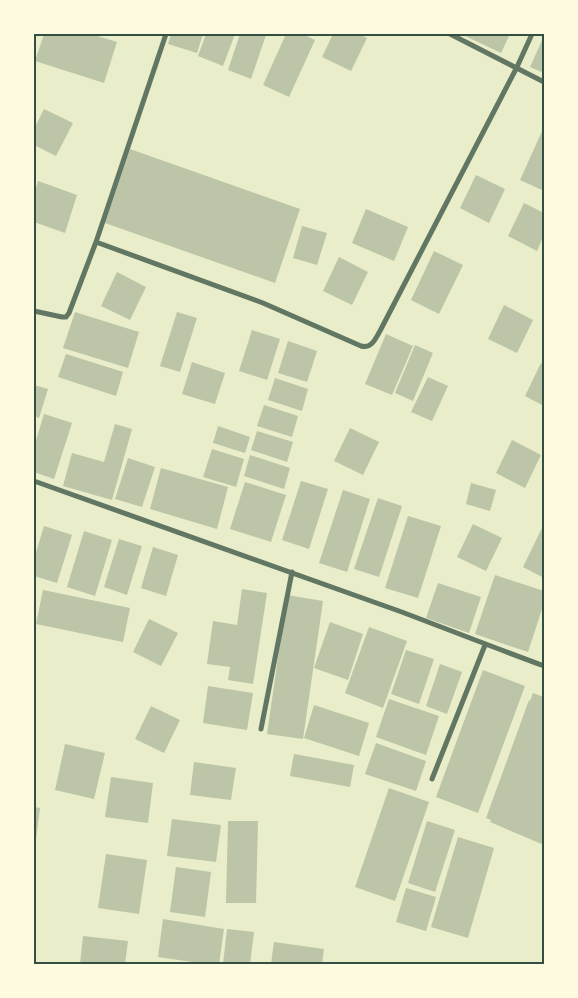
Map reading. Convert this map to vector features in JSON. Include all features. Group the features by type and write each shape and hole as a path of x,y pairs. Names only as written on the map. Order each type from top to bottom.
{"street":[{"path":"34,311 62,317 69,313 96,242 166,34"},
{"path":"450,34 544,82"},
{"path":"96,242 262,303 361,346 368,346 372,344 381,330 517,67 532,34"},
{"path":"34,481 292,572 544,666"},
{"path":"261,729 292,572"},
{"path":"432,779 485,645"}],"building":[{"path":"44,34 91,34 117,42 104,83 35,61"},
{"path":"171,34 203,34 197,53 168,44"},
{"path":"206,34 235,34 223,66 198,56"},
{"path":"240,34 266,35 251,79 228,70"},
{"path":"286,34 303,34 315,40 289,97 263,85"},
{"path":"333,34 359,34 367,38 351,71 322,57"},
{"path":"461,34 510,34 501,53"},
{"path":"544,36 544,73 530,67"},
{"path":"44,109 73,123 56,156 34,145 34,129"},
{"path":"544,130 544,191 520,180"},
{"path":"130,149 300,209 275,283 105,223"},
{"path":"476,175 505,189 489,223 460,208"},
{"path":"38,181 77,195 65,233 34,222 34,195"},
{"path":"524,203 544,213 544,235 537,251 508,236"},
{"path":"366,209 408,227 394,261 352,243"},
{"path":"302,226 327,233 317,265 293,258"},
{"path":"434,251 463,265 439,314 411,300"},
{"path":"339,257 368,272 352,305 323,291"},
{"path":"117,272 146,287 130,320 101,306"},
{"path":"504,305 533,320 517,353 488,339"},
{"path":"75,312 139,332 128,368 63,348"},
{"path":"177,312 197,318 180,372 160,366"},
{"path":"252,330 280,339 267,380 239,371"},
{"path":"386,334 413,346 392,395 365,384"},
{"path":"288,341 317,351 307,382 278,373"},
{"path":"415,345 433,353 413,401 395,393"},
{"path":"66,354 123,372 116,396 58,377"},
{"path":"192,362 225,373 215,404 182,394"},
{"path":"541,363 544,365 544,406 525,396"},
{"path":"428,377 448,386 432,421 411,412"},
{"path":"275,378 308,389 302,411 268,400"},
{"path":"34,385 48,389 39,418 34,416"},
{"path":"264,405 298,416 292,437 257,426"},
{"path":"44,414 72,423 54,479 34,472 34,447"},
{"path":"115,424 132,429 112,500 63,486 72,453 104,462"},
{"path":"218,426 250,437 245,453 213,443"},
{"path":"350,428 379,442 363,475 334,461"},
{"path":"257,431 293,442 287,462 251,450"},
{"path":"512,440 541,455 525,488 496,473"},
{"path":"212,449 244,459 236,487 203,477"},
{"path":"250,455 290,468 284,489 244,476"},
{"path":"128,458 155,467 142,507 115,499"},
{"path":"161,468 228,487 217,529 150,509"},
{"path":"301,481 328,489 309,549 282,540"},
{"path":"245,482 286,495 271,542 230,529"},
{"path":"471,483 496,490 490,511 466,504"},
{"path":"343,490 370,499 347,572 319,563"},
{"path":"378,498 402,506 379,577 354,569"},
{"path":"408,516 441,526 418,598 385,588"},
{"path":"473,524 502,538 486,571 457,557"},
{"path":"44,526 72,535 57,583 34,576 34,559"},
{"path":"542,528 544,529 544,578 523,567"},
{"path":"84,531 112,540 95,596 67,587"},
{"path":"119,539 142,546 127,595 104,587"},
{"path":"153,547 178,555 166,596 141,588"},
{"path":"495,575 544,591 544,603 528,652 475,634"},
{"path":"438,583 481,597 469,633 426,618"},
{"path":"242,589 267,593 253,684 228,680 230,667 207,664 213,621 237,625"},
{"path":"43,590 130,608 123,642 36,624"},
{"path":"287,595 323,601 303,739 267,734"},
{"path":"149,619 178,633 161,666 133,652"},
{"path":"330,622 363,634 348,680 314,668"},
{"path":"369,627 407,641 383,708 345,693"},
{"path":"406,650 434,659 419,704 391,694"},
{"path":"440,664 462,672 447,714 426,706"},
{"path":"483,670 525,686 478,813 436,797"},
{"path":"208,686 253,693 247,730 203,723"},
{"path":"533,693 544,697 544,781 542,788 544,789 544,845 490,822 491,820 486,818"},
{"path":"389,699 439,716 426,755 376,737"},
{"path":"314,705 369,723 359,756 304,738"},
{"path":"151,706 180,720 164,753 135,739"},
{"path":"376,743 426,761 416,791 365,774"},
{"path":"65,744 105,753 94,799 55,790"},
{"path":"294,754 354,765 350,787 290,776"},
{"path":"194,762 236,768 231,800 190,795"},
{"path":"111,777 153,783 148,823 105,817"},
{"path":"389,788 429,802 395,901 355,887"},
{"path":"34,807 40,808 35,847 34,847"},
{"path":"172,819 221,825 216,862 167,856"},
{"path":"228,821 258,821 256,903 226,903"},
{"path":"427,821 455,830 435,892 408,883"},
{"path":"458,837 494,848 468,938 431,927"},
{"path":"106,854 147,860 139,914 98,908"},
{"path":"176,867 211,872 205,917 170,912"},
{"path":"406,888 436,897 426,931 396,922"},
{"path":"163,919 224,929 219,964 158,957"},
{"path":"227,929 254,932 250,964 223,964"},
{"path":"83,936 128,941 125,964 80,964"},
{"path":"274,942 324,949 322,964 271,964"}]}
